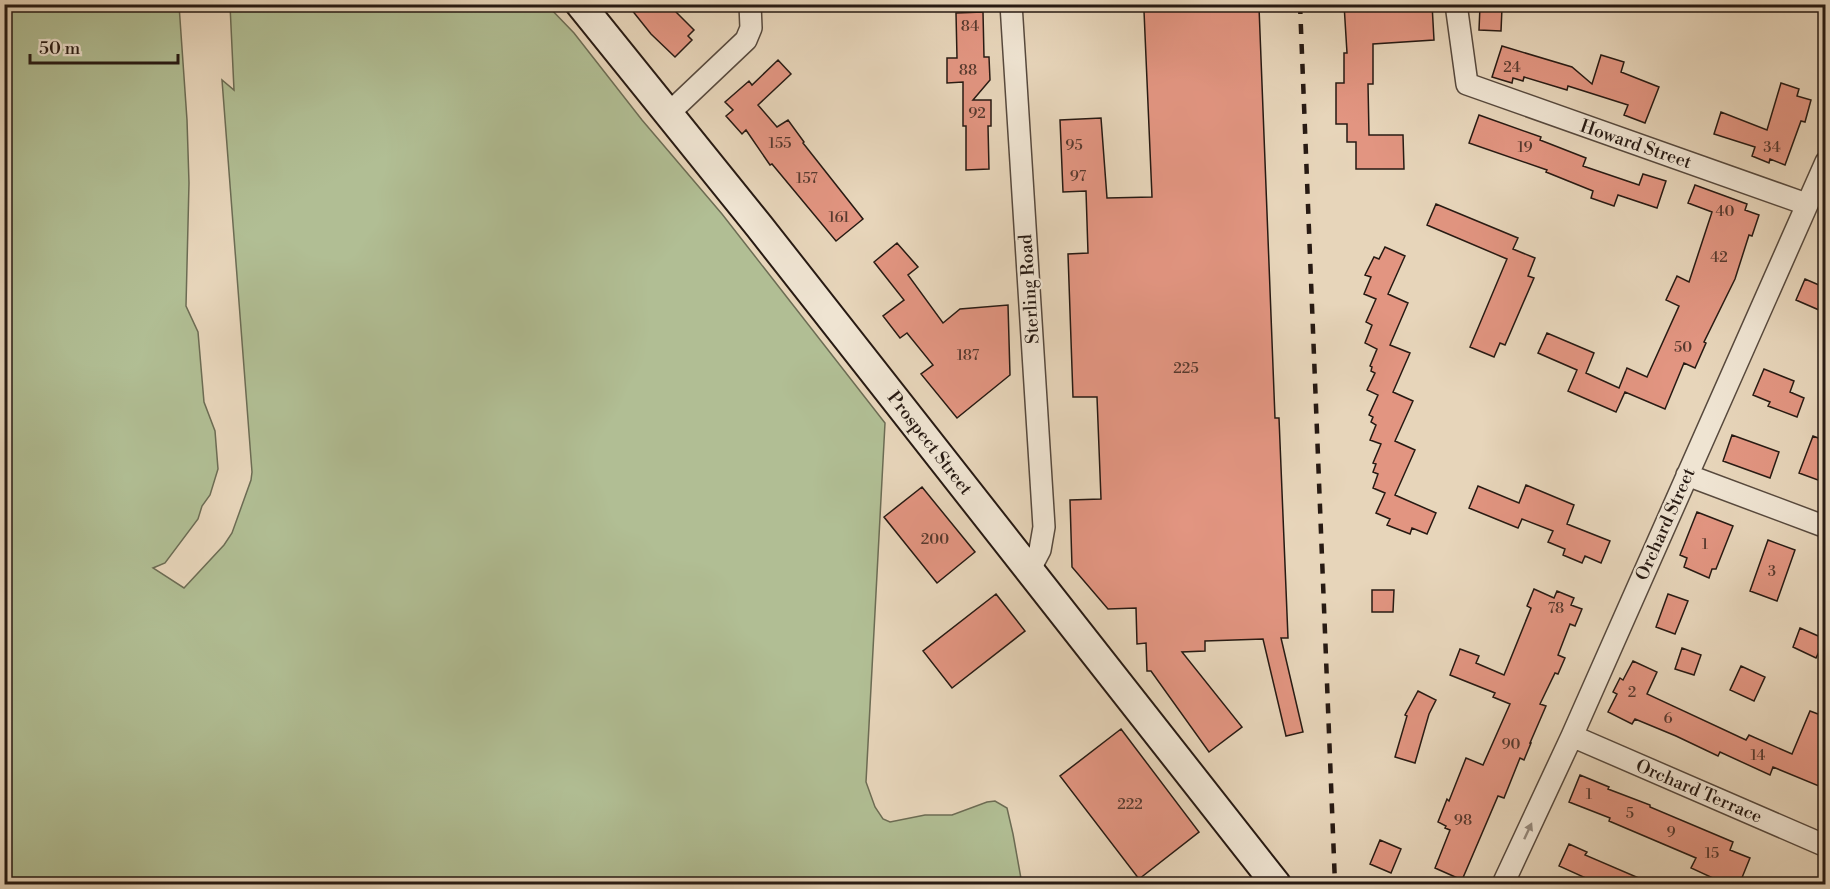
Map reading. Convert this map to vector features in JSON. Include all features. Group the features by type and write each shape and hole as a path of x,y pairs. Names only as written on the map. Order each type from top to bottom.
{"main road":[{"name":"Prospect Street","path":"580,4 850,340 1276,885"}],"street":[{"path":"668,114 746,40 751,28 750,4"},
{"name":"Sterling Road","path":"1011,4 1044,528 1040,550 1029,571"},
{"name":"Howard Street","path":"1456,4 1467,84 1806,204"},
{"name":"Orchard Street","path":"1503,885 1572,736 1826,162"},
{"path":"1687,476 1826,527"},
{"name":"Orchard Terrace","path":"1572,736 1826,846"}],"green space":[{"path":"4,5 179,5 189,183 186,306 198,332 204,402 215,431 218,469 210,495 202,506 198,519 165,563 153,568 184,588 224,545 232,533 252,472 222,80 234,90 230,5 547,5 574,33 642,120 722,214 885,423 866,782 875,807 883,819 890,822 925,815 952,815 995,801 1007,808 1022,884 5,884"}],"building":[{"path":"627,4 668,4 694,30 688,36 692,40 675,57 651,34"},
{"path":"1344,4 1432,4 1434,40 1373,44 1373,84 1368,84 1369,135 1403,135 1404,169 1356,169 1356,142 1347,142 1347,124 1336,124 1336,83 1344,83 1344,53 1347,53"},
{"path":"1480,6 1502,8 1501,31 1479,30"},
{"path":"1259,7 1275,418 1279,418 1288,638 1281,638 1303,732 1286,736 1263,639 1205,641 1205,651 1182,652 1242,727 1209,752 1151,671 1147,671 1146,643 1137,644 1136,608 1108,609 1072,567 1070,500 1101,499 1097,397 1073,397 1068,254 1088,253 1086,191 1063,192 1060,120 1101,118 1107,198 1152,197 1144,11"},
{"path":"983,12 984,57 989,57 990,80 973,100 991,100 991,126 988,126 989,169 966,170 963,82 947,83 947,58 957,58 956,13"},
{"path":"1502,46 1572,67 1592,84 1601,55 1624,62 1621,72 1659,87 1645,123 1624,115 1628,105 1568,86 1567,90 1524,77 1523,81 1513,78 1512,83 1492,77"},
{"path":"778,60 791,74 758,105 777,127 788,120 803,143 863,219 836,241 772,164 770,165 746,130 742,134 726,116 733,110 725,102 749,81 752,85"},
{"path":"1781,83 1799,89 1797,96 1811,100 1805,122 1801,121 1785,165 1770,159 1769,163 1752,156 1755,147 1714,134 1721,112 1767,130"},
{"path":"1479,115 1541,137 1540,140 1586,158 1583,166 1639,185 1643,174 1666,181 1657,208 1618,195 1614,206 1591,198 1593,191 1546,172 1547,170 1469,143"},
{"path":"1695,185 1747,204 1745,210 1759,215 1752,236 1749,235 1735,279 1704,342 1706,343 1695,368 1684,363 1665,409 1625,392 1616,412 1568,391 1577,370 1538,353 1547,333 1594,353 1586,373 1619,388 1627,368 1647,377 1679,306 1666,300 1677,276 1689,282 1712,212 1688,203"},
{"path":"1436,204 1518,238 1513,249 1535,258 1528,276 1534,278 1505,345 1500,343 1494,357 1470,347 1507,259 1427,225"},
{"path":"897,243 918,267 908,275 943,323 960,309 1008,305 1010,375 957,418 921,374 933,365 907,333 900,338 883,316 904,300 874,262"},
{"path":"1385,247 1405,256 1388,294 1408,303 1390,345 1410,353 1393,392 1413,401 1395,441 1415,450 1395,495 1436,513 1427,534 1412,528 1410,534 1387,525 1390,519 1376,513 1385,493 1373,488 1378,474 1373,472 1376,464 1373,463 1381,444 1370,440 1376,425 1371,422 1373,417 1369,415 1378,395 1367,390 1375,373 1371,371 1370,366 1377,349 1365,343 1372,325 1366,322 1376,299 1364,294 1371,277 1365,275 1374,257 1379,259"},
{"path":"1805,279 1826,288 1826,313 1796,300"},
{"path":"1764,369 1794,381 1790,392 1804,398 1797,417 1768,406 1770,402 1753,395"},
{"path":"1732,435 1779,452 1770,478 1723,461"},
{"path":"1813,436 1826,441 1826,483 1799,473"},
{"path":"1526,485 1574,505 1567,524 1610,541 1601,563 1585,556 1582,563 1563,555 1565,549 1548,542 1553,531 1522,519 1518,528 1469,508 1478,486 1519,503"},
{"path":"922,487 975,552 937,583 884,517"},
{"path":"1697,512 1733,526 1716,569 1712,569 1709,578 1684,567 1687,558 1680,555"},
{"path":"1768,540 1795,550 1777,601 1750,591"},
{"path":"1534,589 1554,598 1557,591 1574,598 1571,605 1582,609 1575,626 1570,624 1558,655 1565,658 1540,704 1546,706 1524,760 1520,758 1504,798 1498,796 1462,880 1435,868 1450,830 1438,822 1466,758 1483,765 1510,704 1493,697 1495,693 1450,675 1460,649 1479,656 1476,663 1504,675 1531,608 1527,606"},
{"path":"1372,590 1394,590 1393,612 1372,612"},
{"path":"996,594 1025,631 952,688 923,651"},
{"path":"1668,594 1688,601 1675,634 1656,627"},
{"path":"1800,628 1825,639 1816,658 1793,647"},
{"path":"1682,648 1701,655 1694,675 1675,669"},
{"path":"1633,661 1657,672 1647,694 1746,740 1749,735 1792,754 1810,711 1826,717 1826,789 1773,767 1770,775 1720,752 1718,756 1635,719 1632,724 1608,712 1617,694 1613,692 1620,678 1623,680"},
{"path":"1741,666 1765,677 1754,701 1730,690"},
{"path":"1418,691 1436,700 1429,714 1415,763 1395,757 1407,716 1405,715"},
{"path":"1121,729 1199,832 1139,879 1060,776"},
{"path":"1580,775 1733,842 1730,850 1750,858 1739,885 1728,885 1691,868 1696,858 1609,821 1610,818 1569,802"},
{"path":"1380,840 1401,849 1391,873 1370,864"},
{"path":"1569,844 1587,852 1585,855 1655,885 1601,885 1559,866"}],"railway":[{"path":"1300,4 1335,884"}]}
